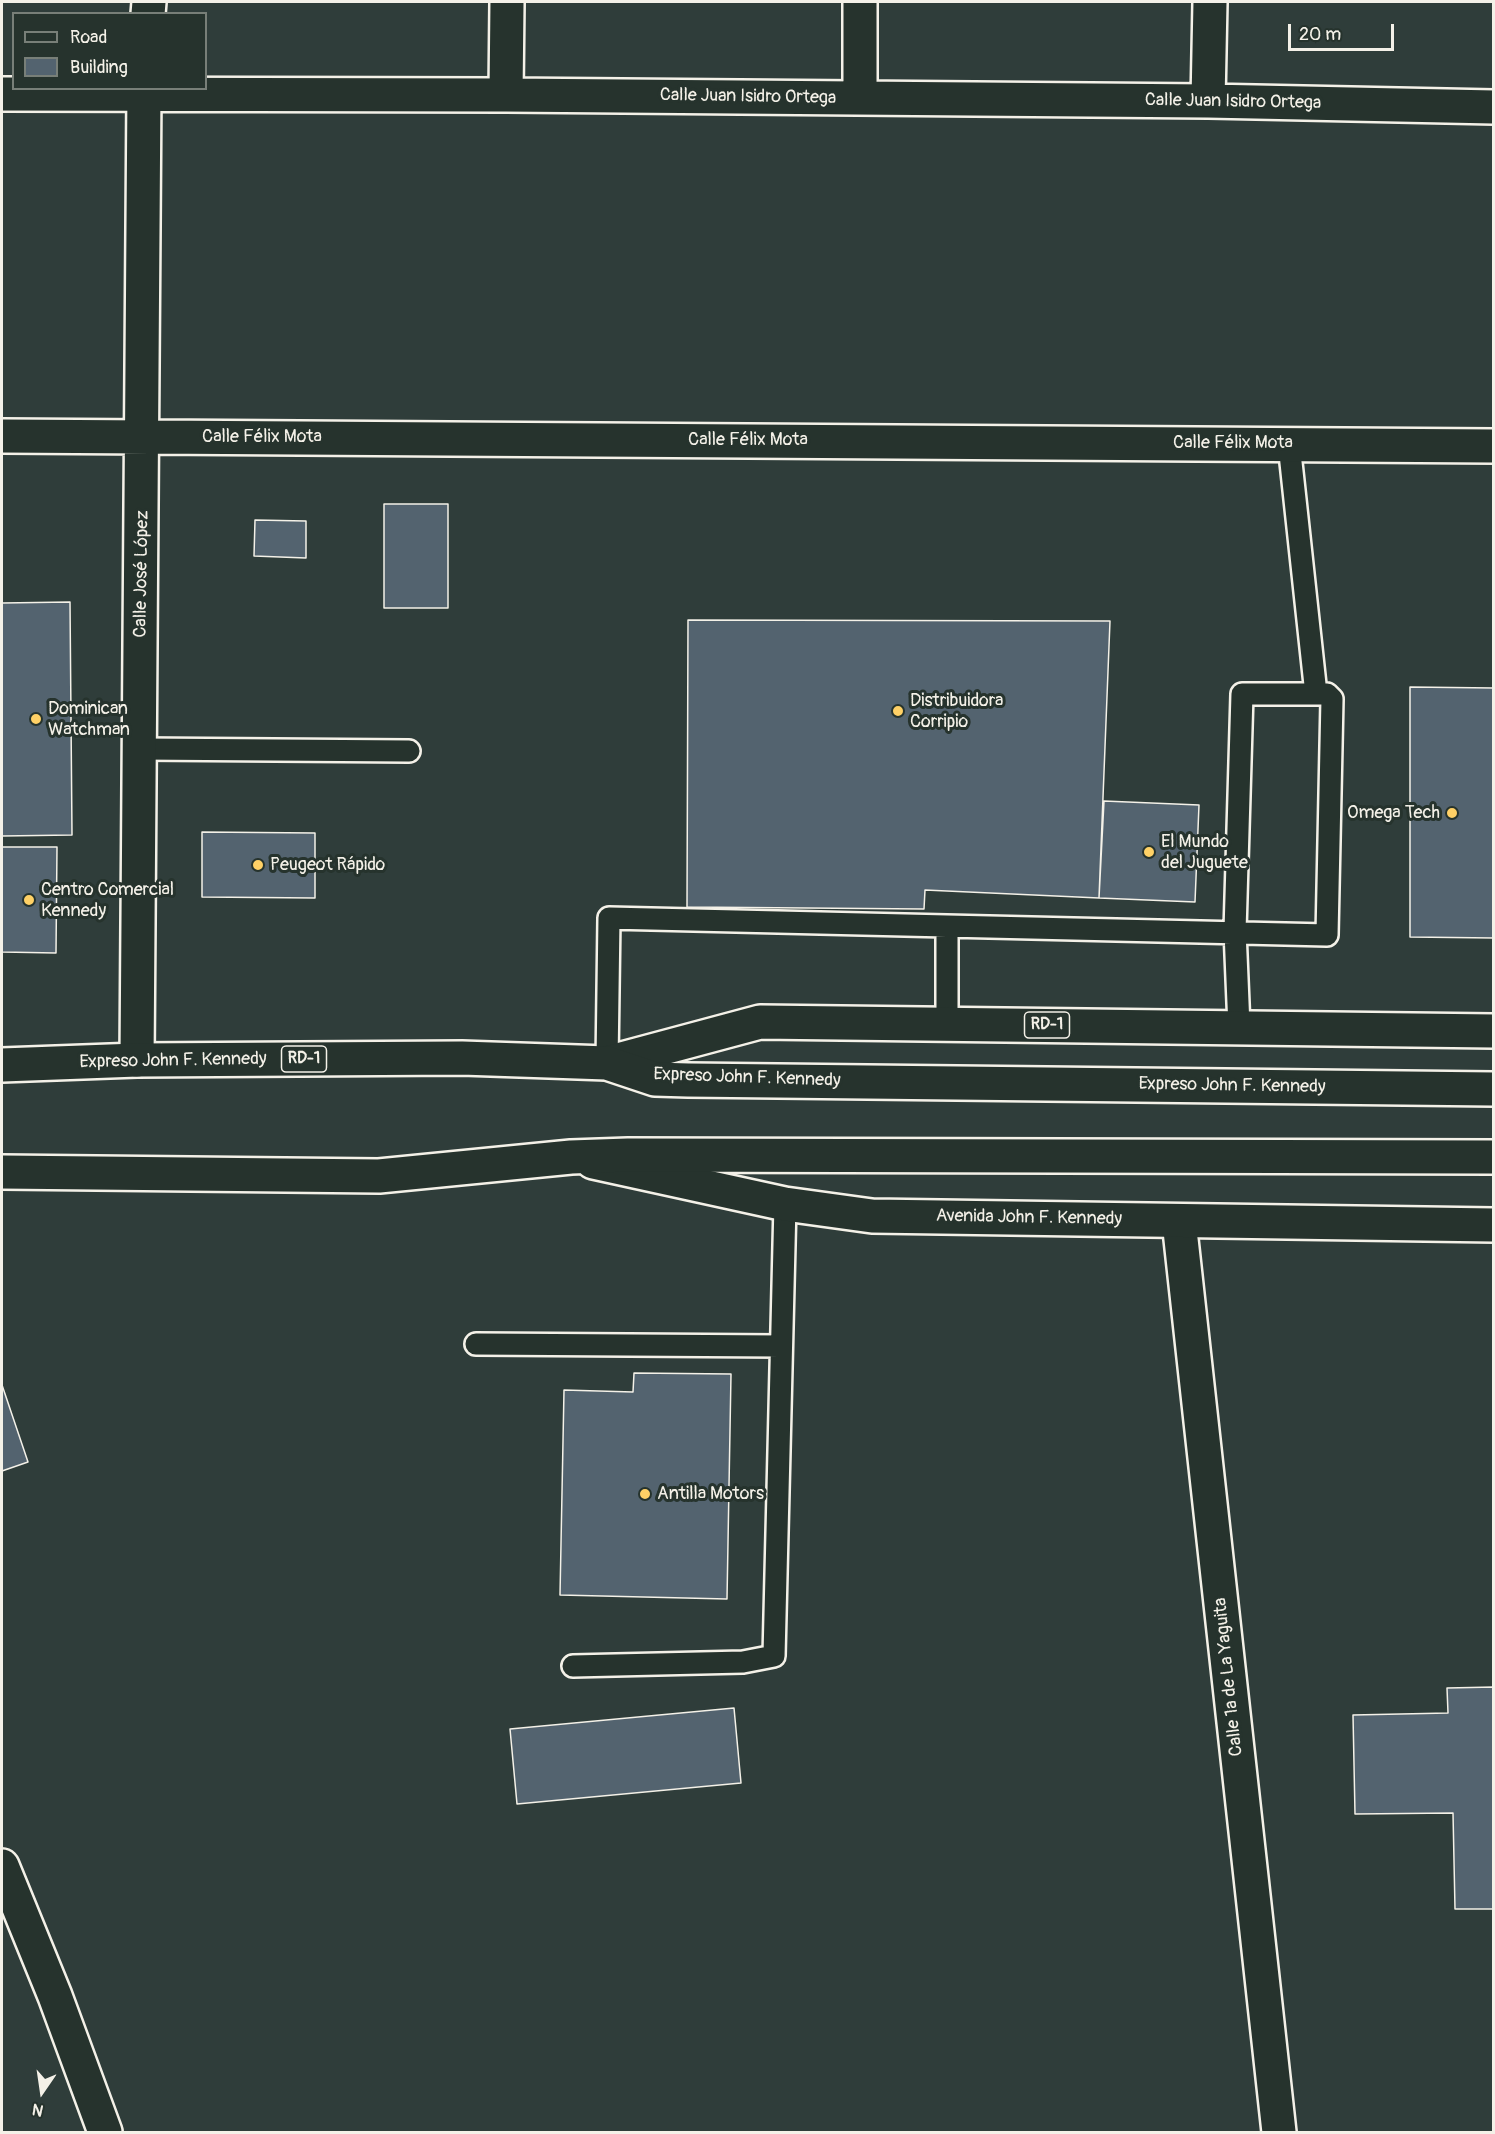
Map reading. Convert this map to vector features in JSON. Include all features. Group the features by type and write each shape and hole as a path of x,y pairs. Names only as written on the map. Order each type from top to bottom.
{"main road":[{"path":"506,94 507,2"},
{"path":"860,2 860,98"},
{"path":"1208,101 1210,2"},
{"name":"Calle Juan Isidro Ortega","path":"2,94 143,92 506,94 1208,101 1494,108"},
{"name":"Calle José López","path":"137,1060 143,436 143,92"},
{"name":"Calle Félix Mota","path":"2,436 1494,446"},
{"name":"RD-1","path":"607,1063 760,1022 1494,1031"},
{"name":"Expreso John F. Kennedy","path":"2,1065 137,1060 462,1058 607,1063 655,1078 712,1080 1494,1089"},
{"path":"2,1172 379,1176 571,1157 1494,1157"},
{"name":"Avenida John F. Kennedy","path":"571,1157 785,1204 873,1216 1494,1225"},
{"name":"Calle 1a de La Yaguita","path":"1179,1221 1279,2133"},
{"path":"2,1866 55,1996 105,2133"}],"lane":[{"path":"1289,444 1316,694"},
{"path":"607,1063 609,918 947,927 1235,931 1327,934 1332,699 1328,694 1242,694 1235,931 1239,1027"},
{"path":"140,749 409,751"},
{"path":"947,927 947,1024"},
{"path":"573,1665 743,1662 774,1656 785,1204"},
{"path":"476,1344 781,1346"}],"building":[{"path":"384,504 448,504 448,608 384,608"},
{"path":"255,520 306,521 306,558 254,556"},
{"name":"Dominican Watchman","path":"70,602 72,835 2,836 2,603"},
{"name":"Distribuidora Corripio","path":"688,620 1110,621 1099,898 925,890 924,909 687,907"},
{"name":"Omega Tech","path":"1410,687 1494,688 1494,938 1410,937"},
{"name":"El Mundo del Juguete","path":"1104,801 1199,805 1195,902 1099,898"},
{"name":"Peugeot Rápido","path":"202,832 315,833 315,898 202,897"},
{"name":"Centro Comercial Kennedy","path":"2,847 57,847 56,953 2,952"},
{"name":"Antilla Motors","path":"634,1373 731,1374 727,1599 560,1595 564,1390 633,1392"},
{"path":"2,1385 28,1462 2,1471"},
{"path":"1494,1687 1494,1909 1455,1909 1453,1813 1355,1814 1353,1715 1448,1713 1447,1688"},
{"path":"734,1708 741,1783 517,1804 510,1729"}],"place":[{"name":"Distribuidora Corripio","path":"898,711"},
{"name":"Dominican Watchman","path":"36,719"},
{"name":"Omega Tech","path":"1452,813"},
{"name":"El Mundo del Juguete","path":"1149,852"},
{"name":"Peugeot Rápido","path":"258,865"},
{"name":"Centro Comercial Kennedy","path":"29,900"},
{"name":"Antilla Motors","path":"645,1494"}]}
